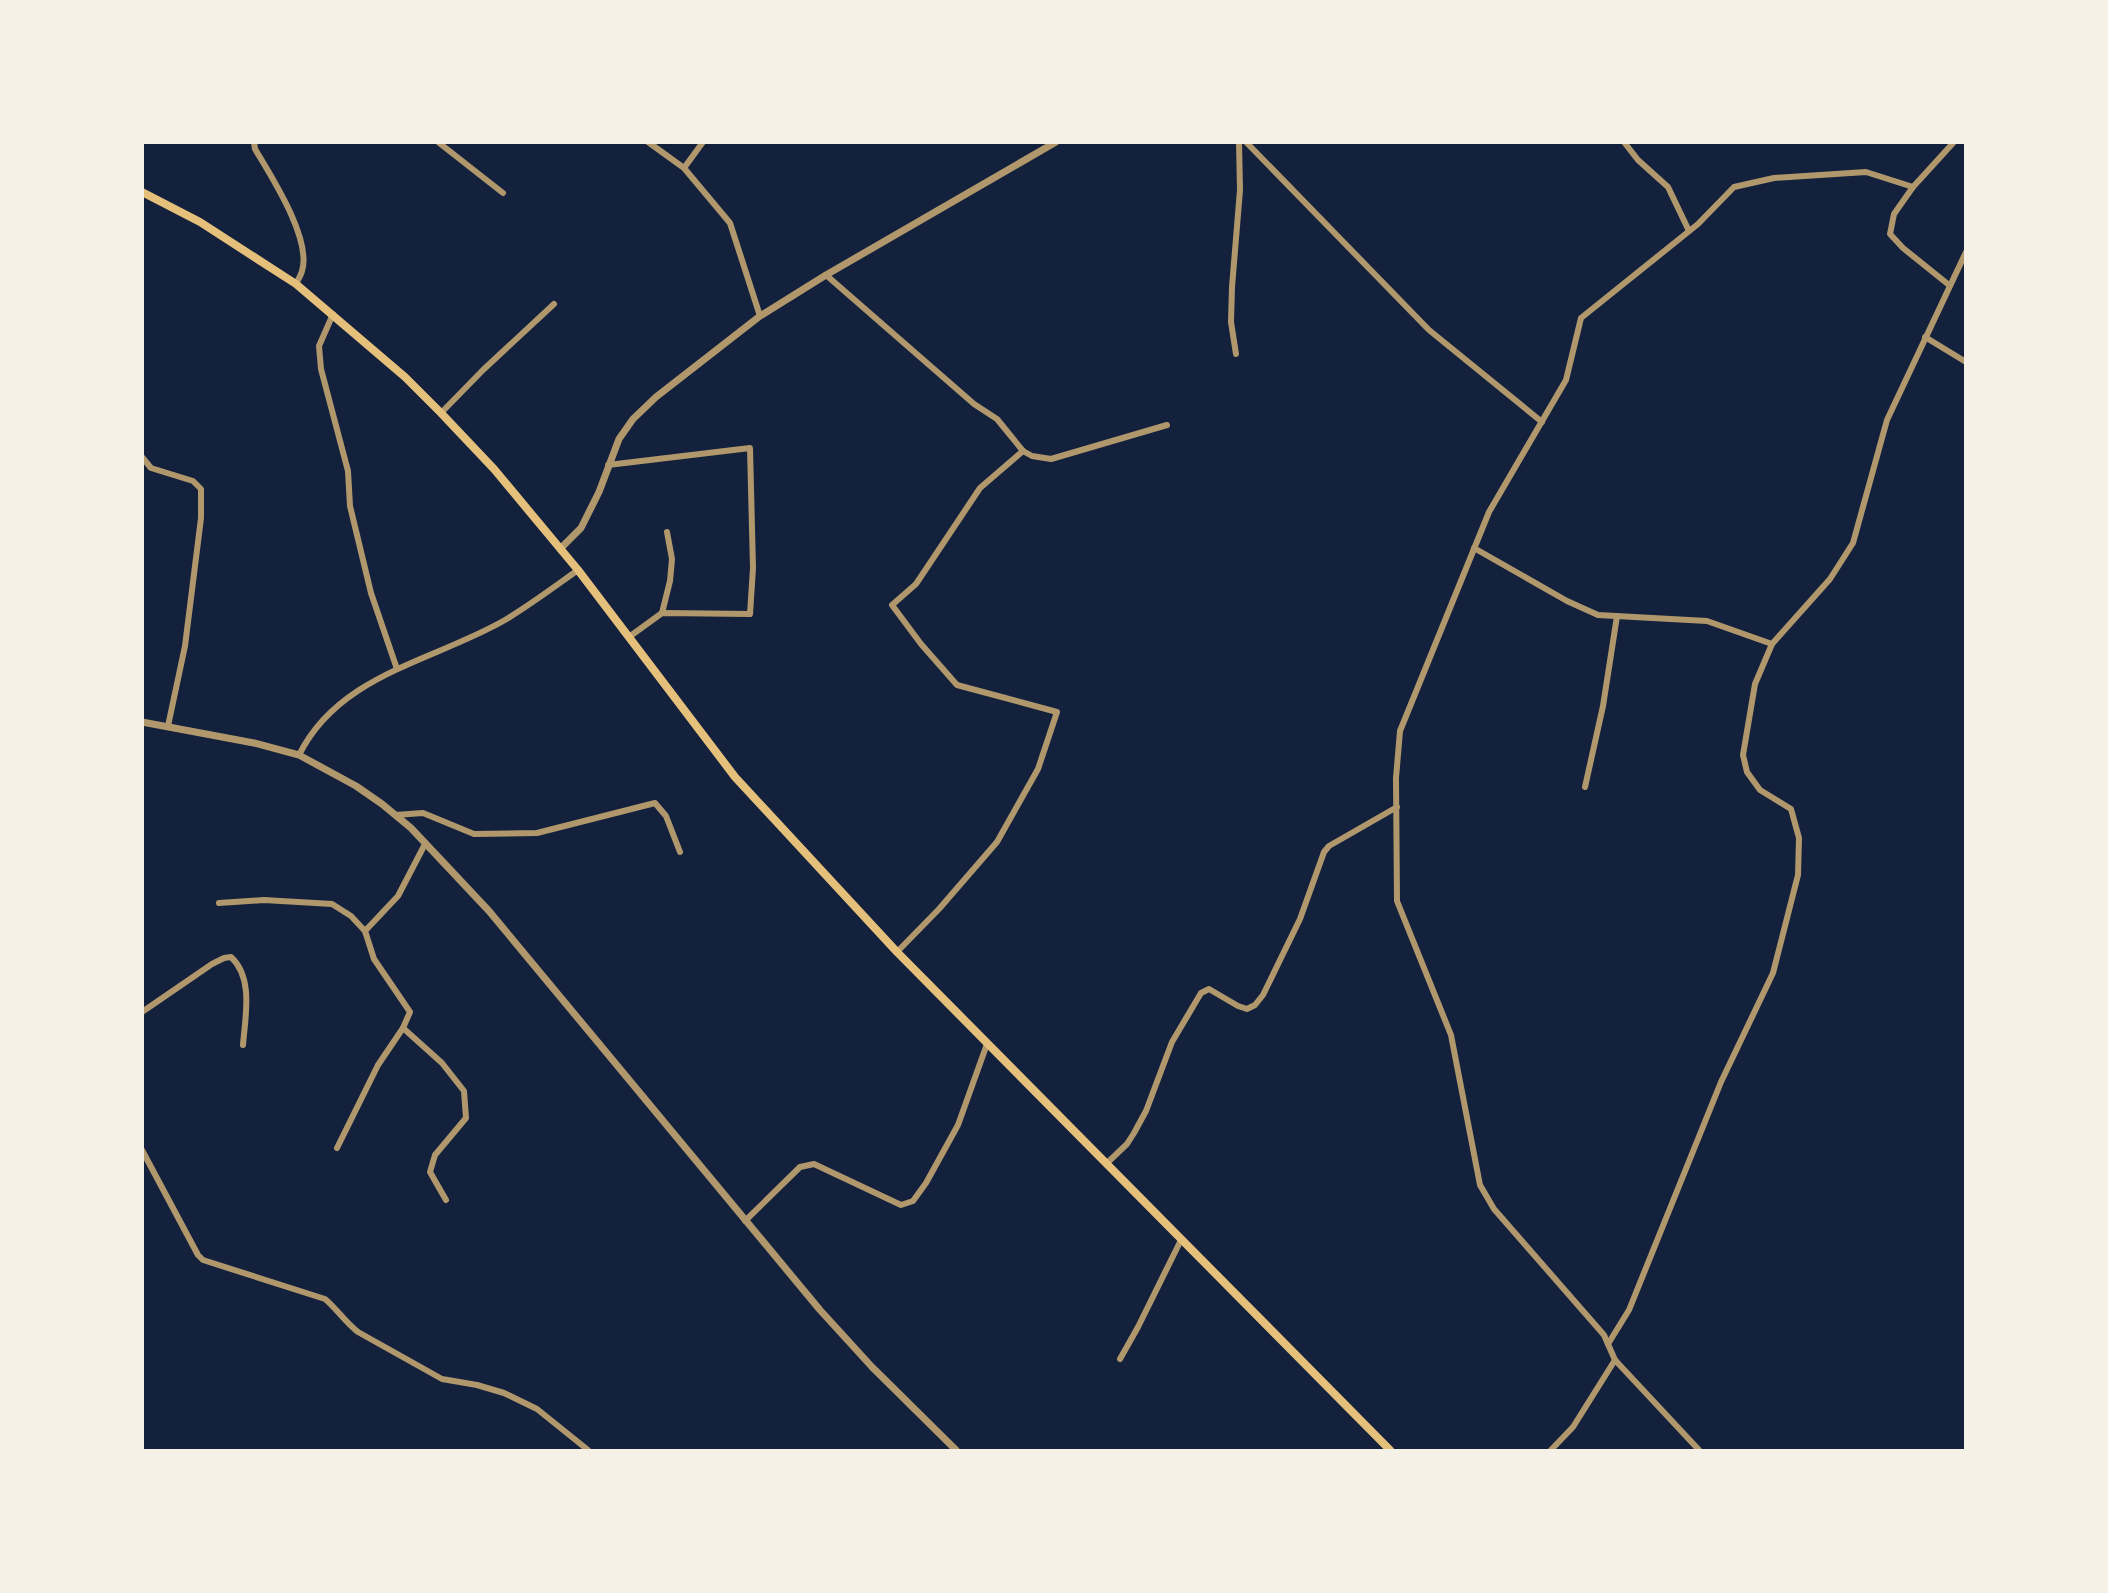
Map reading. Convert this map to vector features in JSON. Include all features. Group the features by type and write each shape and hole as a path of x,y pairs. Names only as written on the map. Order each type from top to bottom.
{"main road":[{"path":"142,192 200,222 296,284 405,377 441,413 494,469 578,570 735,777 897,952 1390,1450"}],"street":[{"path":"254,142 255,149 288,206 303,248 303,269 296,284"},
{"path":"438,142 503,193"},
{"path":"648,142 684,168 730,223 760,316"},
{"path":"684,168 703,142"},
{"path":"560,549 581,528 599,492 619,439 633,419 656,397 760,316 826,275 1056,142"},
{"path":"1236,354 1231,322 1240,190 1239,142"},
{"path":"1246,142 1429,330 1542,422"},
{"path":"1624,142 1638,160 1668,187 1689,231"},
{"path":"1949,285 1903,248 1890,234 1894,214 1913,187 1954,142"},
{"path":"1699,1450 1615,1360 1604,1335 1494,1209 1480,1185 1451,1035 1397,901 1396,778 1400,731 1489,512 1566,380 1581,318 1689,231 1734,186 1774,178 1866,172 1913,187"},
{"path":"1608,1344 1629,1310 1721,1082 1773,973 1798,875 1798,838 1791,809 1760,790 1747,772 1743,755 1755,684 1772,644 1830,579 1853,543 1887,420 1965,252"},
{"path":"826,275 974,404 997,419 1023,451 1032,456 1051,459 1167,425"},
{"path":"441,413 554,304"},
{"path":"333,314 319,346 321,369 348,471 350,506 371,592 397,669"},
{"path":"1925,337 1965,362"},
{"path":"608,465 750,448 753,568 750,614 662,613 629,637"},
{"path":"897,952 939,909 997,842 1038,769 1056,712 957,685 921,644 892,605 916,584 980,488 1023,451"},
{"path":"142,457 151,468 193,482 201,489 201,518 185,646 168,726"},
{"path":"662,613 670,581 672,558 667,532"},
{"path":"1474,548 1567,601 1598,615 1707,621 1772,644"},
{"path":"299,755 308,737 336,706 367,684 506,620 578,570"},
{"path":"1585,787 1603,706 1617,616"},
{"path":"142,722 254,743 299,755 356,786 395,815 425,843 489,911 820,1310 865,1359 956,1450"},
{"path":"395,815 423,813 474,834 537,833 655,803 666,816 680,852"},
{"path":"1106,1164 1127,1144 1134,1133 1146,1110 1178,1029 1201,993 1209,989 1247,1009 1255,1005 1263,995 1299,919 1324,852 1329,846 1397,807"},
{"path":"365,931 398,896 425,843"},
{"path":"219,903 264,900 332,904 351,916 365,931 374,959 410,1012 403,1028 378,1065 337,1148"},
{"path":"142,1012 212,964 231,957 242,972 246,998 243,1045"},
{"path":"403,1028 442,1063 464,1092 466,1118 435,1155 430,1172 446,1200"},
{"path":"745,1221 800,1167 814,1164 901,1205 913,1201 926,1183 958,1125 987,1044"},
{"path":"142,1150 198,1255 203,1260 325,1299 358,1332 442,1379 477,1385 504,1393 537,1409 588,1450"},
{"path":"1120,1359 1181,1240"},
{"path":"1551,1450 1573,1427 1615,1360"}]}
